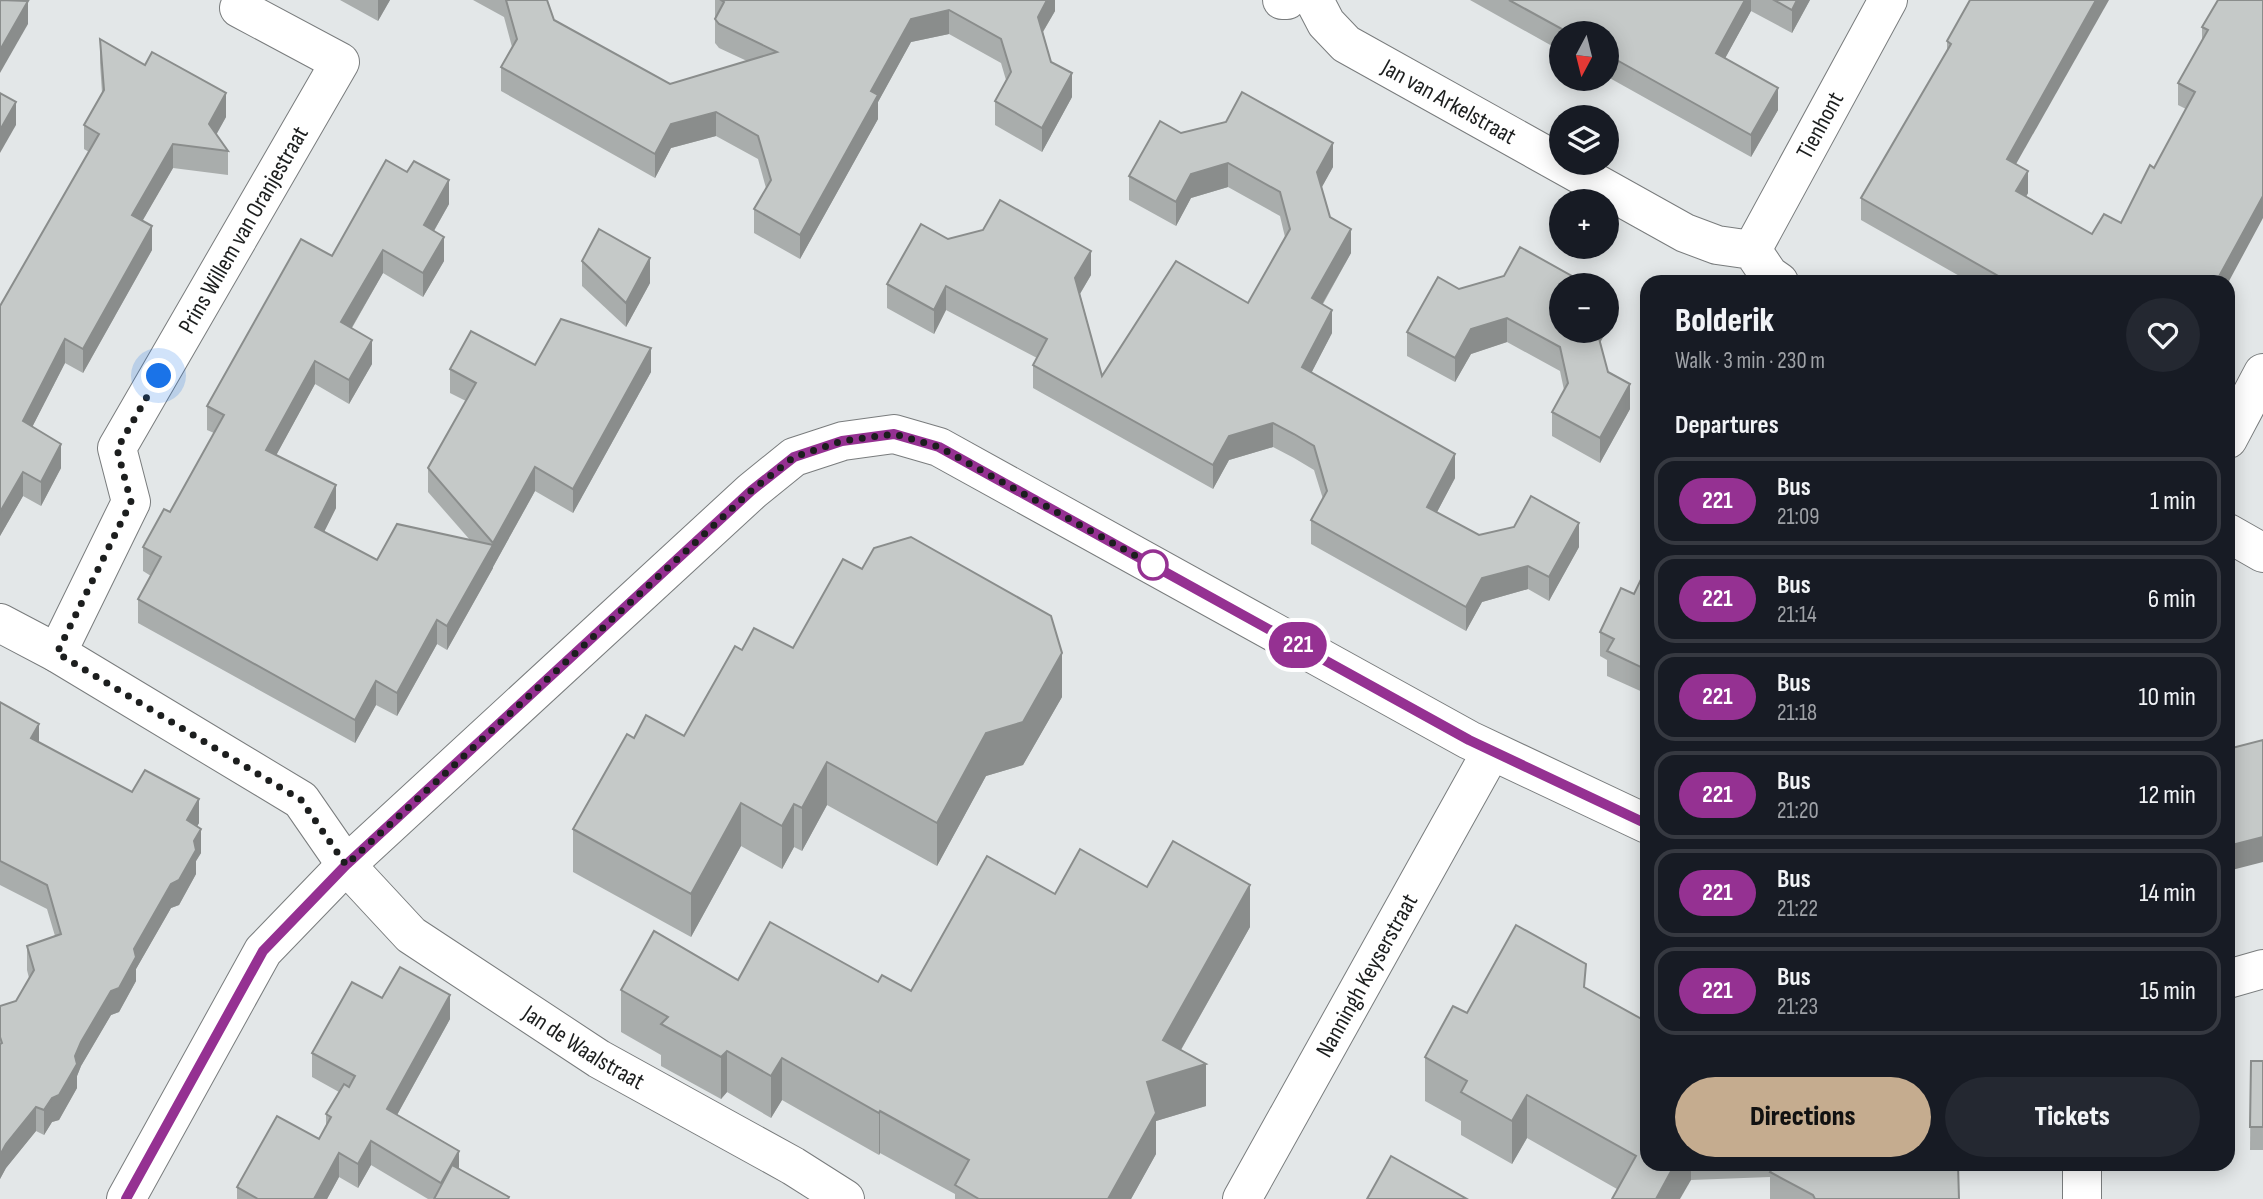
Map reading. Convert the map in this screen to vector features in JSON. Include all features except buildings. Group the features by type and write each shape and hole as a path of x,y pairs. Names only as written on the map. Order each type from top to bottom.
{"street":[{"path":"1282,0 1287,0"},
{"name":"Jan van Arkelstraat","path":"1314,0 1326,23 1346,44 1685,233 1717,245 1752,250"},
{"name":"Tienhont","path":"1752,250 1888,0"},
{"name":"Prins Willem van Oranjestraat","path":"57,653 131,502 117,449 340,62 239,8"},
{"path":"1752,250 1769,275"},
{"path":"2235,426 2263,373"},
{"path":"126,1199 263,951 346,865 751,491 794,457 842,441 894,434 939,447 1491,752 1640,821"},
{"path":"2235,537 2263,553"},
{"path":"0,623 57,653 301,800 346,865"},
{"name":"Nanningh Keyserstraat","path":"1242,1199 1491,752"},
{"name":"Jan de Waalstraat","path":"346,865 411,935 599,1059 793,1166 845,1199"},
{"path":"2235,977 2263,969"},
{"path":"2082,1171 2082,1199"}],"bus line":[{"name":"221","path":"126,1199 263,951 346,865 751,491 794,457 842,441 894,434 939,447 1491,752 1640,821"}],"route":[{"path":"159,376 117,449 131,502 57,653 301,800 346,865 751,491 794,457 842,441 894,434 939,447 1156,567 1153,565"}]}
